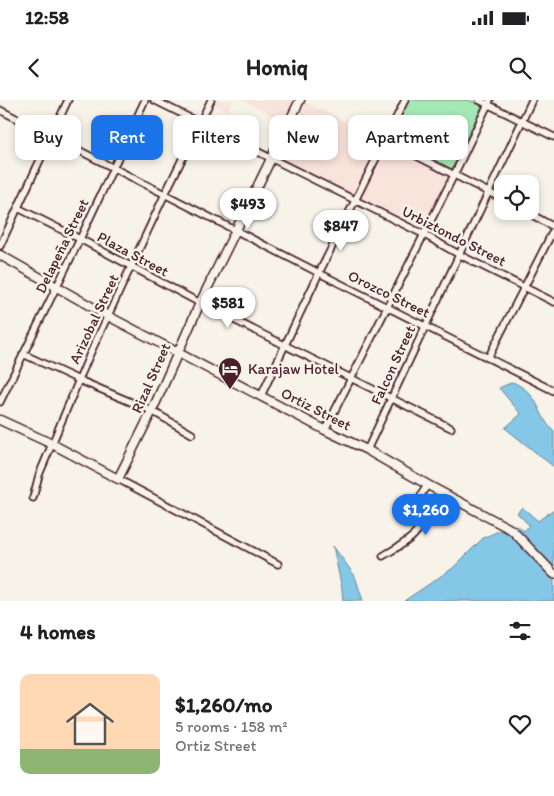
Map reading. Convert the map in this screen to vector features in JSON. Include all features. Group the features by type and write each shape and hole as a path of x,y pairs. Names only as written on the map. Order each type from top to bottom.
{"street":[{"path":"60,115 68,100"},
{"name":"Delapeña Street","path":"0,402 146,100"},
{"name":"Urbiztondo Street","path":"154,100 185,115"},
{"name":"Arizobal Street","path":"204,115 211,100"},
{"name":"Rizal Street","path":"293,115 300,100"},
{"path":"398,115 405,100"},
{"path":"480,100 489,102 554,137"},
{"name":"Falcon Street","path":"368,450 532,100"},
{"path":"325,430 489,102"},
{"name":"Orozco Street","path":"0,110 15,118"},
{"name":"Orozco Street","path":"81,152 554,391"},
{"path":"0,246 39,160"},
{"name":"Arizobal Street","path":"34,498 38,475 79,380 181,160"},
{"name":"Rizal Street","path":"118,479 152,411 200,303 271,160"},
{"name":"Urbiztondo Street","path":"274,160 554,302"},
{"path":"261,396 375,160"},
{"path":"424,160 494,195"},
{"name":"Plaza Street","path":"18,208 351,380 451,428"},
{"path":"488,358 526,287 554,228 539,219"},
{"name":"Ortiz Street","path":"0,256 108,316 325,430 368,450 512,530 554,574"},
{"path":"23,354 152,411 192,434"},
{"path":"0,420 52,444 278,564"},
{"path":"383,556 414,535 418,530 421,524 420,496 428,485"}],"shaded area":[{"path":"215,100 233,100 228,111 213,104"},
{"path":"243,100 294,100 287,115 272,115"},
{"path":"303,101 332,115 296,115"},
{"path":"338,118 348,123 348,160 369,160 353,194 282,160 338,160"},
{"path":"379,160 415,160 448,177 422,228 361,197"}],"green space":[{"path":"409,100 468,100 482,106 468,135 468,115 402,115"},
{"path":"434,160 456,160 452,169"}],"water":[{"path":"513,382 522,387 534,399 548,425 554,432 554,467 505,428 521,414 499,388"},
{"path":"522,507 538,521 554,509 554,601 404,601 453,568 483,538 501,530 510,534 518,526 524,531 529,525 517,513"},
{"path":"333,546 355,576 363,601 343,601"}],"place":[{"name":"Karajaw Hotel","path":"230,390"}]}
